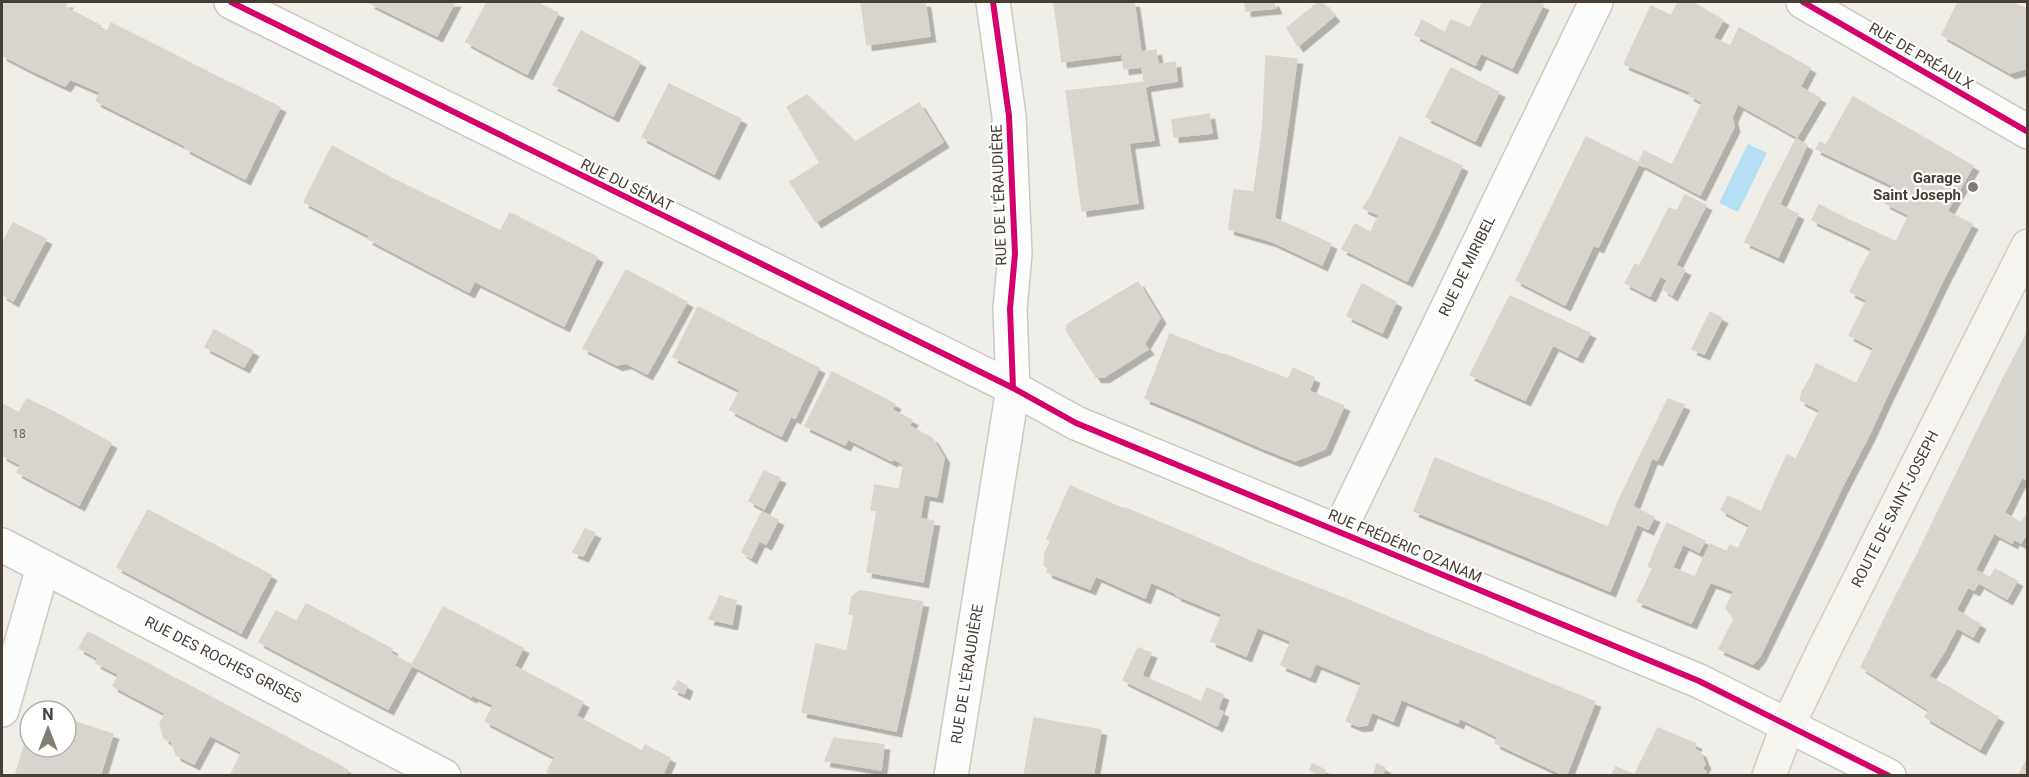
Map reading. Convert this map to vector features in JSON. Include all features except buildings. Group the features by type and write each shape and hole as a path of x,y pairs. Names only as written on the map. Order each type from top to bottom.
{"street":[{"name":"RUE DU SÉNAT","path":"231,2 1013,388"},
{"name":"RUE DE L'ÉRAUDIÈRE","path":"951,776 1013,388 1010,309 1015,254 1009,116 993,2"},
{"name":"RUE DE MIRIBEL","path":"1339,531 1596,2"},
{"name":"RUE DE PRÉAULX","path":"1803,2 2028,132"},
{"name":"ROUTE DE SAINT-JOSEPH","path":"1769,776 1788,724 2028,246"},
{"name":"RUE FRÉDÉRIC OZANAM","path":"1013,388 1076,423 1699,681 1888,776"},
{"name":"RUE DES ROCHES GRISES","path":"2,545 444,776"},
{"path":"2,710 43,567"}],"water":[{"path":"1748,144 1767,153 1738,212 1719,203"}],"cycle path":[{"path":"231,2 1013,388 1076,423 1699,681 1889,776"},
{"path":"993,2 1009,116 1015,254 1010,309 1013,388"},
{"path":"1803,2 2028,132"}],"place":[{"name":"Garage Saint Joseph","path":"1973,187"}]}
